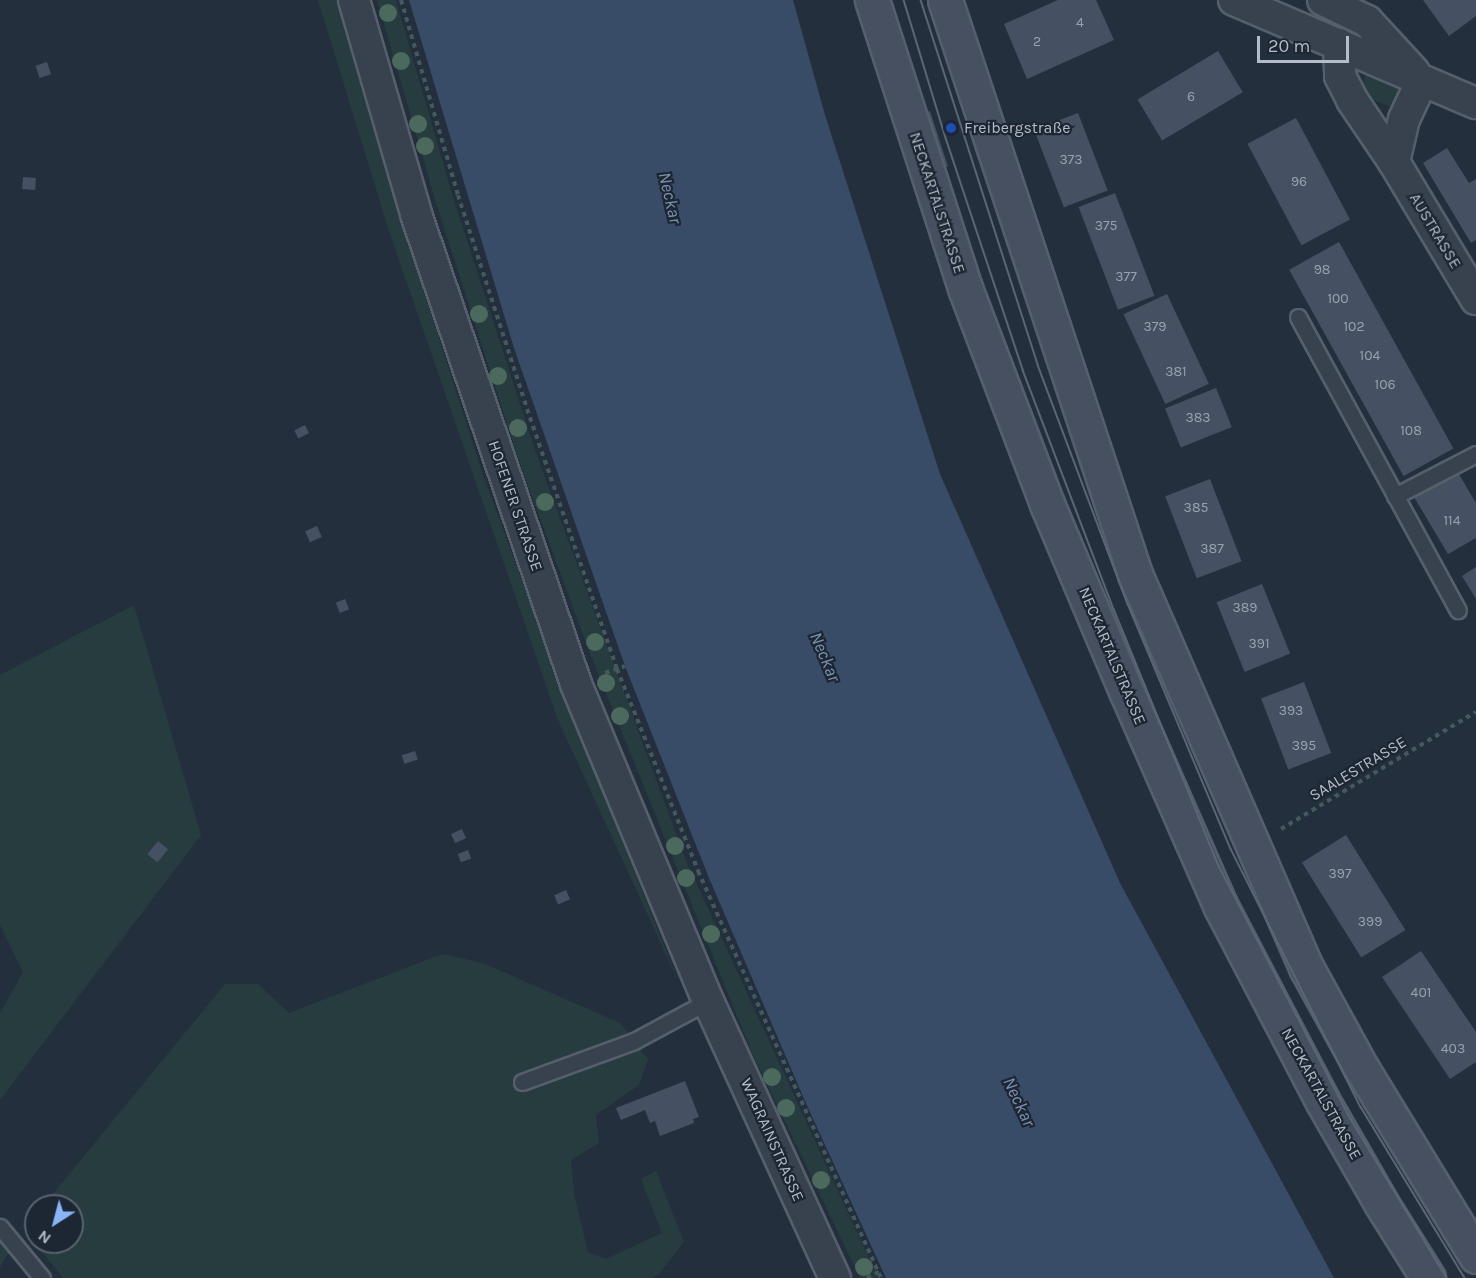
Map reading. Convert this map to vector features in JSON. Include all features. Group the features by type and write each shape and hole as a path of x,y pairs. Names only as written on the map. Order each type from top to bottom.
{"main road":[{"name":"NECKARTALSTRASSE","path":"872,0 969,299 1047,504 1145,735 1220,905 1323,1102 1381,1203 1428,1278"},
{"path":"945,0 1135,574 1251,847 1307,969 1362,1069 1476,1256"}],"street":[{"name":"HOFENER STRASSE","path":"354,0 420,225 576,684 708,1001"},
{"path":"1234,0 1476,103"},
{"path":"1323,0 1367,21 1422,81"},
{"name":"AUSTRASSE","path":"1339,44 1340,75 1373,135 1394,162 1476,299"},
{"path":"1394,162 1404,119 1422,81"},
{"name":"WAGRAINSTRASSE","path":"708,1001 835,1278"}],"lane":[{"path":"1298,317 1458,610"},
{"path":"1395,496 1476,454"},
{"path":"522,1082 634,1041 708,1001"},
{"path":"0,1227 42,1278"}],"path":[{"path":"400,0 458,195 516,375 617,669 698,871 880,1271 881,1278"},
{"name":"SAALESTRASSE","path":"1251,847 1476,712"},
{"path":"867,1278 880,1271"}],"green space":[{"path":"318,0 337,0 403,226 482,472 571,714 680,985 558,720 389,231"},
{"path":"377,0 396,0 453,197 535,450 685,858 878,1278 860,1278 752,1053 589,651 519,461 436,203"},
{"path":"1368,69 1400,82 1393,108 1364,96 1362,85"},
{"path":"134,605 201,835 0,1100 0,1013 23,972 0,925 0,675"},
{"path":"442,954 483,963 620,1023 648,1059 639,1085 596,1115 599,1143 571,1160 575,1198 588,1252 606,1259 662,1233 641,1179 656,1171 684,1242 659,1274 652,1278 63,1278 44,1254 84,1254 84,1194 53,1194 225,984 258,984 289,1013"},
{"path":"0,1238 10,1251 0,1267"}],"water":[{"name":"Neckar","path":"409,0 793,0 825,115 940,474 1120,883 1334,1278 886,1278 805,1101 709,878 625,666 514,348"}],"building":[{"path":"1058,0 1096,0 1114,40 1027,79 1004,24"},
{"path":"1423,0 1476,0 1476,16 1449,36"},
{"path":"1218,51 1243,92 1162,141 1137,99"},
{"path":"47,62 51,74 40,78 36,66"},
{"path":"967,100 984,155 977,157 960,102"},
{"path":"930,111 948,166 940,169 922,113"},
{"path":"1078,113 1108,190 1064,207 1034,130"},
{"path":"1296,118 1350,220 1301,245 1247,144"},
{"path":"1447,148 1469,183 1476,179 1476,240 1471,243 1423,163"},
{"path":"23,177 36,178 35,190 22,189"},
{"path":"1115,193 1154,296 1118,310 1079,207"},
{"path":"1339,242 1453,448 1404,476 1289,270"},
{"path":"1167,294 1209,384 1165,404 1123,314"},
{"path":"1216,388 1232,427 1181,448 1165,409"},
{"path":"305,425 309,433 298,438 294,430"},
{"path":"1457,471 1476,503 1476,538 1448,554 1414,497"},
{"path":"1210,479 1242,561 1197,578 1165,496"},
{"path":"317,526 322,537 310,542 305,531"},
{"path":"1476,567 1476,599 1462,576"},
{"path":"1262,584 1290,654 1245,672 1217,602"},
{"path":"345,599 349,609 340,613 336,603"},
{"path":"1304,682 1331,753 1288,769 1261,698"},
{"path":"415,751 418,760 404,764 402,755"},
{"path":"462,829 466,838 455,843 451,834"},
{"path":"1346,835 1405,930 1361,958 1302,863"},
{"path":"158,841 168,849 157,862 147,854"},
{"path":"468,850 471,858 461,862 458,854"},
{"path":"566,890 570,899 558,904 554,895"},
{"path":"1421,951 1476,1032 1476,1062 1450,1079 1382,977"},
{"path":"685,1081 699,1117 693,1119 694,1123 660,1136 655,1121 650,1123 645,1110 621,1120 616,1108"}],"tram line":[{"path":"904,0 946,138 1023,370 1114,609 1218,864 1348,1114 1447,1278"},
{"path":"921,0 1038,365 1128,604 1231,849 1361,1107 1465,1278"}],"place":[{"name":"Freibergstraße","path":"951,128"}]}
